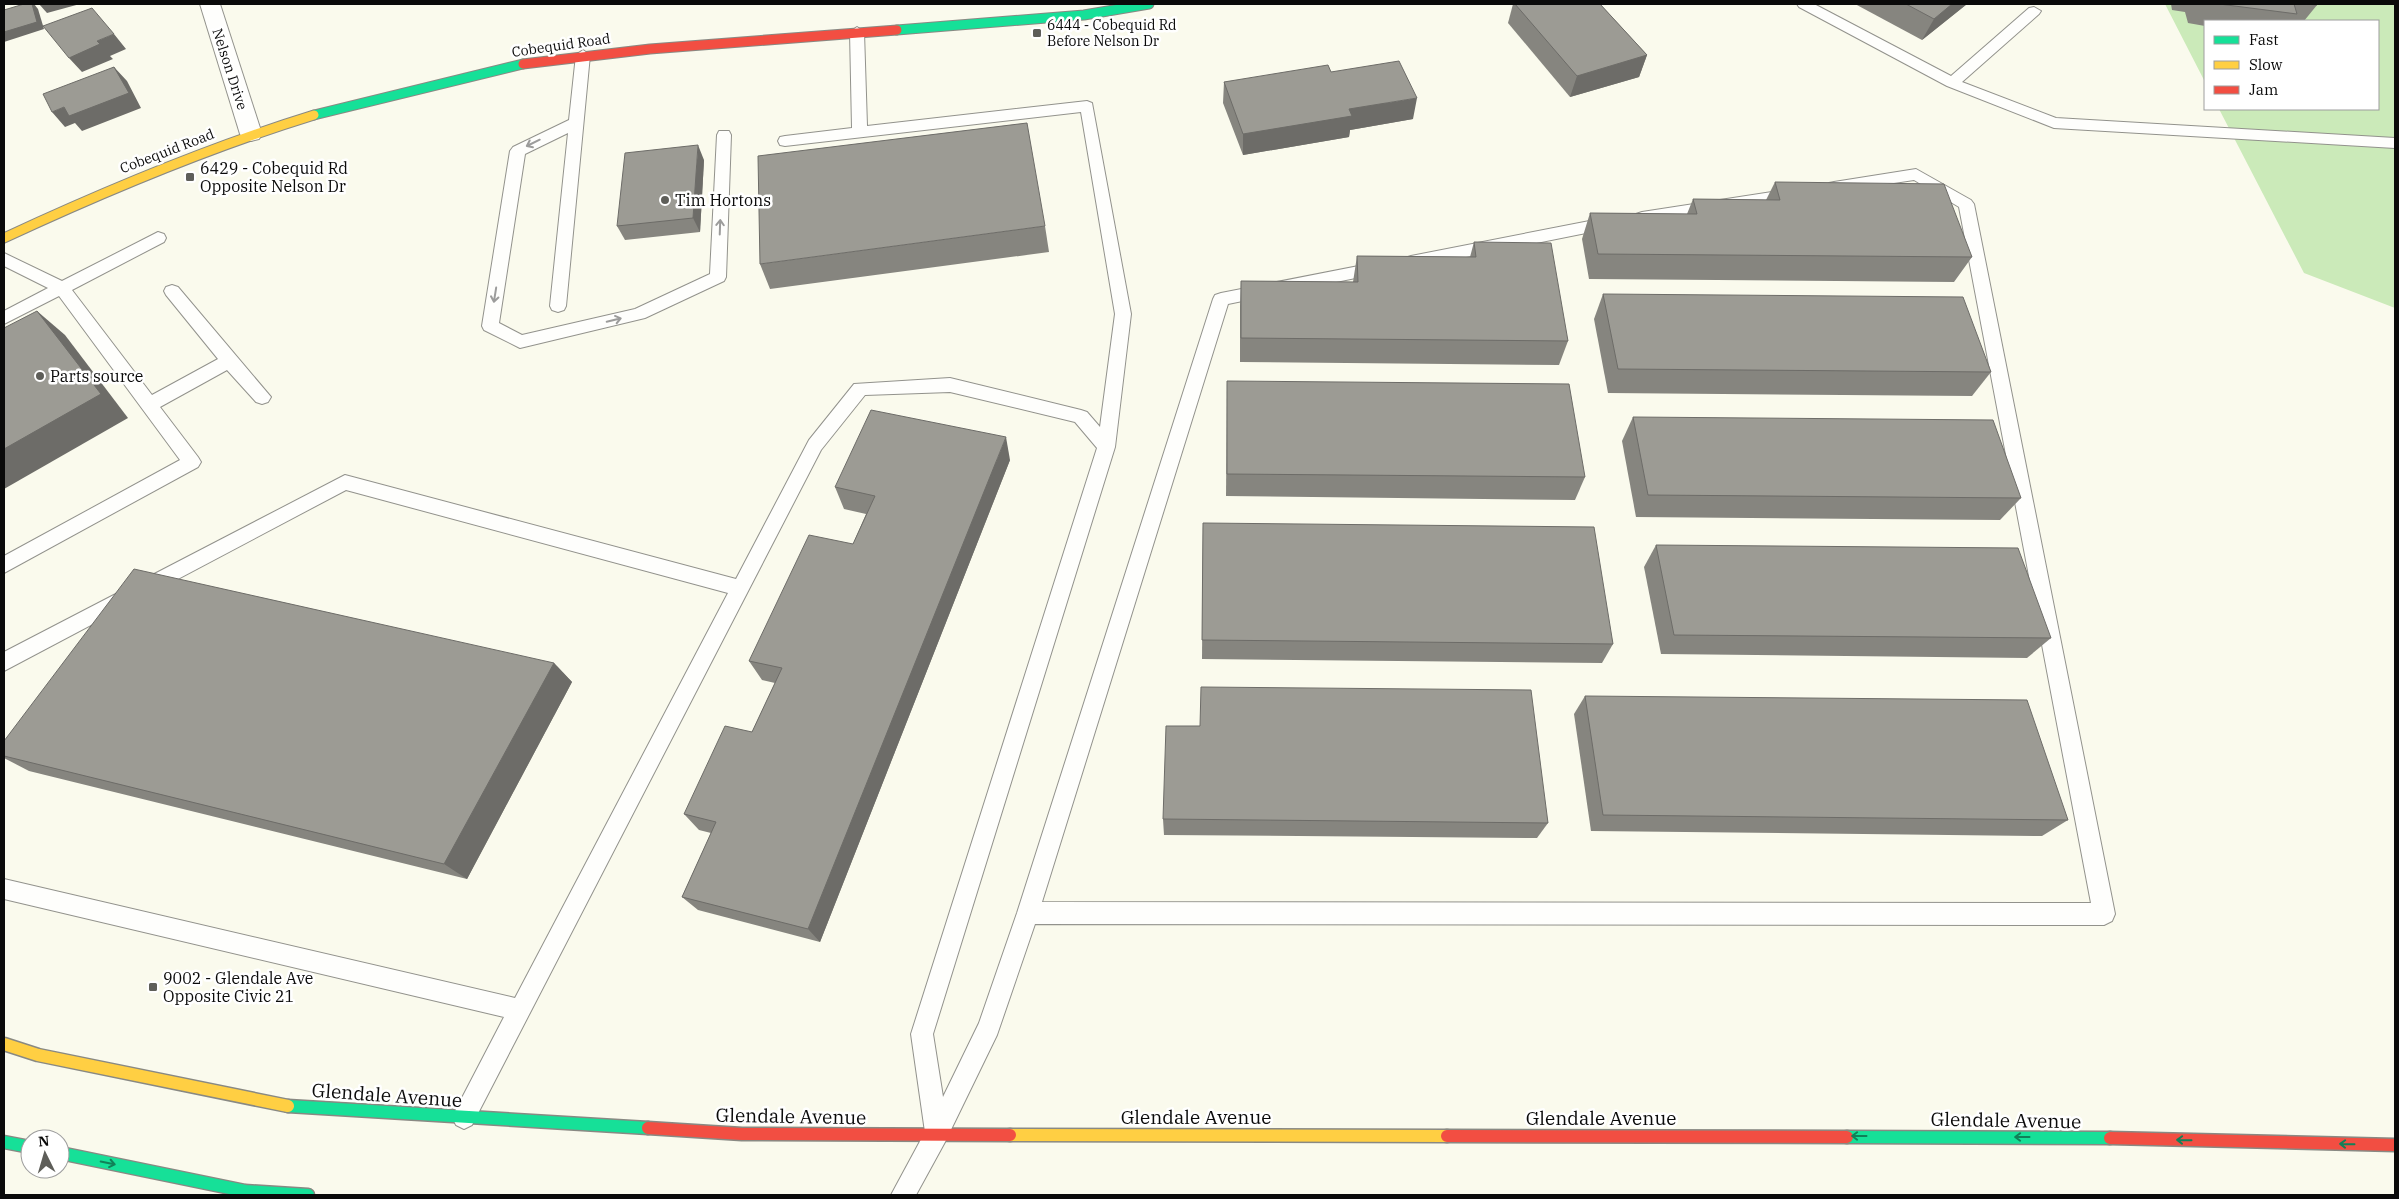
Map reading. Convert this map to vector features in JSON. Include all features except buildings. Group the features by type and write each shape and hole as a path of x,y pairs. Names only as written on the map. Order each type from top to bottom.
{"main road":[{"name":"Cobequid Road","path":"4,238 103,192 251,134 329,111 516,65 583,55 857,32 1084,16 1149,4"},
{"name":"Glendale Avenue","path":"4,1044 38,1055 286,1106 742,1134 2047,1137 2395,1146"},
{"path":"4,1142 20,1145"},
{"path":"70,1156 193,1188 308,1195"}],"street":[{"name":"Nelson Drive","path":"210,4 251,134"}],"lane":[{"path":"1804,4 1952,83 2054,123 2395,143"},
{"path":"1952,83 2034,11"},
{"path":"857,32 860,133"},
{"path":"558,306 583,55"},
{"path":"785,141 1087,106 1123,314 1106,447 922,1034 937,1134"},
{"path":"577,122 518,151 490,326 520,342 639,314 718,277 724,135"},
{"path":"904,1195 937,1134 989,1027 1028,913 1221,299 1608,223 1916,174 1966,204 2104,914 1028,913"},
{"path":"4,318 158,238"},
{"path":"4,259 62,288 192,462 4,565"},
{"path":"172,290 229,361 262,397"},
{"path":"150,405 229,361"},
{"path":"464,1117 815,445 860,389 950,386 1081,417 1106,447"},
{"path":"4,662 345,482 740,588"},
{"path":"4,889 520,1010"}],"green space":[{"path":"2165,4 2395,4 2395,308 2304,273 2220,110 2379,110 2379,20 2204,20 2204,80"}],"traffic: fast":[{"path":"897,30 1084,15 1149,4"},
{"path":"314,115 523,64"},
{"path":"288,1106 648,1128"},
{"path":"1847,1137 2110,1138"},
{"path":"4,1142 20,1145"},
{"path":"70,1155 245,1191 308,1195"}],"traffic: slow":[{"path":"4,238 80,203 157,171 235,141 314,115"},
{"path":"4,1044 38,1055 288,1106"},
{"path":"1010,1135 1447,1136"}],"traffic: jam":[{"path":"523,64 650,49 897,30"},
{"path":"648,1128 742,1134 1010,1135"},
{"path":"1447,1136 1847,1137"},
{"path":"2110,1138 2395,1145"}],"place":[{"name":"6444 - Cobequid Rd Before Nelson Dr","path":"1037,33"},
{"name":"6429 - Cobequid Rd Opposite Nelson Dr","path":"190,177"},
{"name":"Tim Hortons","path":"665,200"},
{"name":"Parts source","path":"40,376"},
{"name":"9002 - Glendale Ave Opposite Civic 21","path":"153,987"}]}
